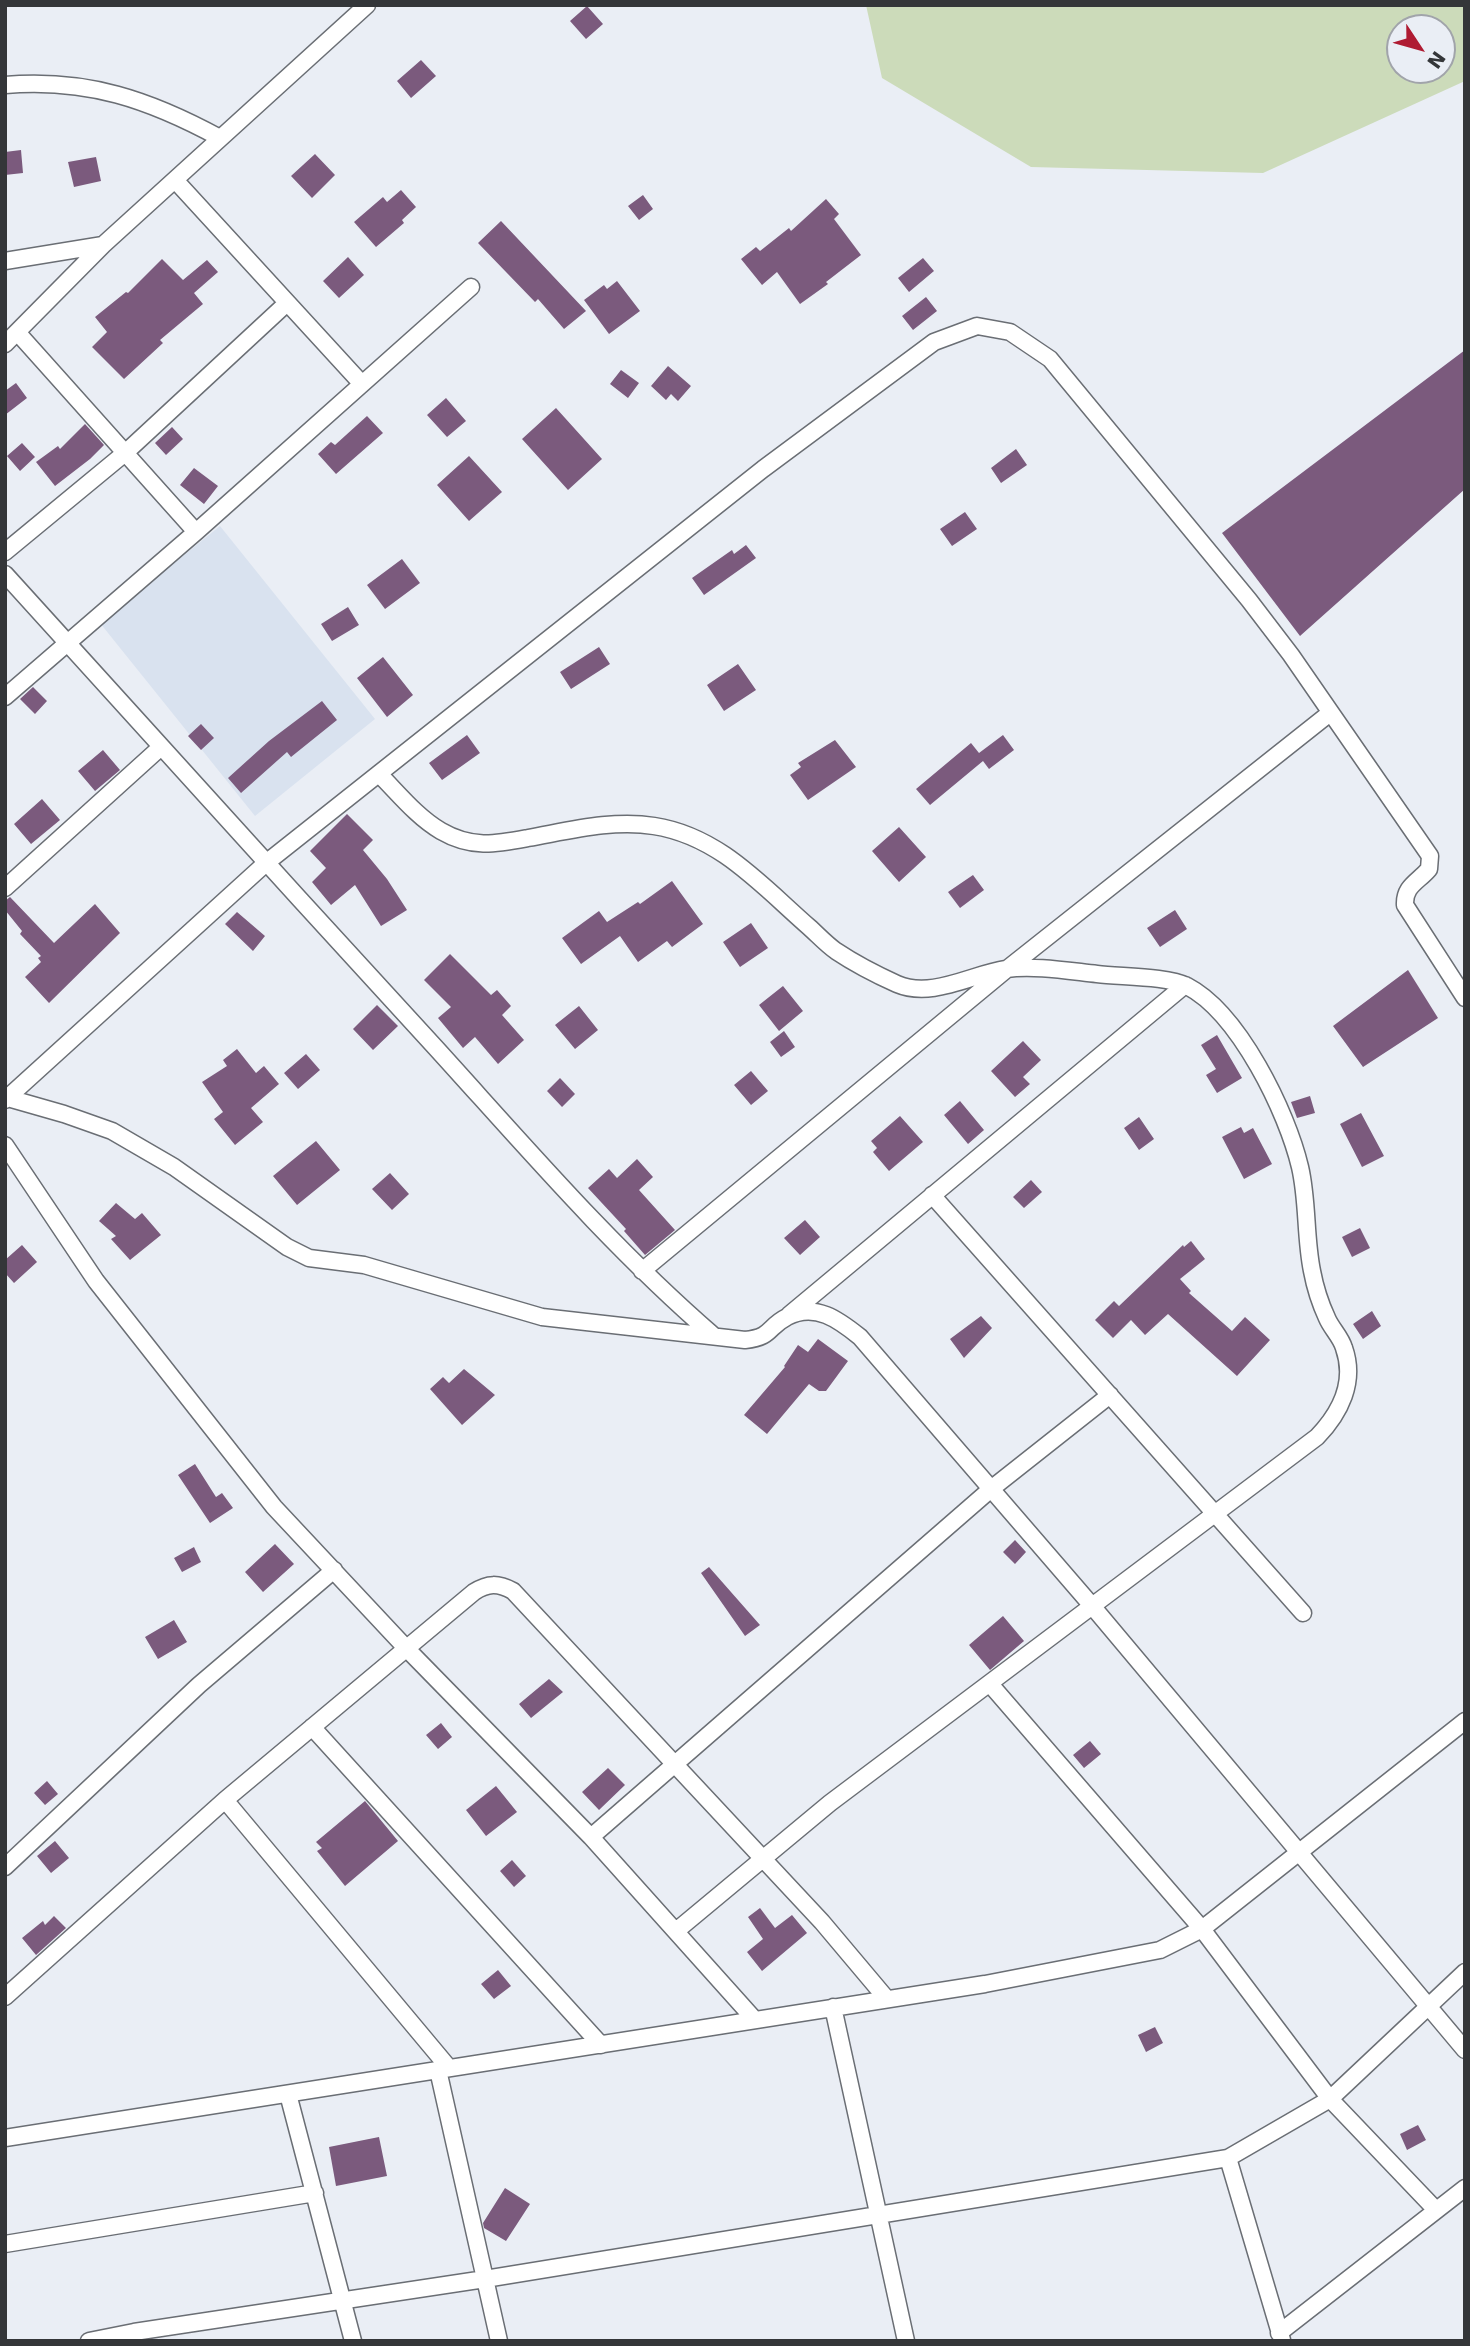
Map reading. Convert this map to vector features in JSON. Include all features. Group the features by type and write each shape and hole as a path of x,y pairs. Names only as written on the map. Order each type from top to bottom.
{"street":[{"path":"196,532 125,453 11,338 103,245 367,5"},
{"path":"5,85 37,82 85,87 132,98 178,115 220,138"},
{"path":"175,180 362,384"},
{"path":"5,261 103,245"},
{"path":"5,696 196,532 471,287"},
{"path":"5,552 125,453 287,303"},
{"path":"6,1099 265,863 785,453 934,342 977,326 1010,332 1050,359 1249,600 1291,656 1430,856 1429,869 1408,888 1404,896 1405,905 1465,998"},
{"path":"5,574 265,863 642,1271 714,1336"},
{"path":"642,1271 1007,969 1330,713"},
{"path":"5,888 161,747"},
{"path":"379,774 439,830 460,840 481,845 503,844 624,824 651,825 702,840 725,854 836,951 901,986 936,988 1007,969 1060,970 1185,985 1209,1002 1233,1026 1272,1090 1289,1130 1301,1169 1308,1255 1315,1288 1327,1319 1344,1347 1348,1372 1345,1396 1334,1419 1317,1437 830,1803 676,1931"},
{"path":"6,1099 64,1114 112,1131 174,1167 287,1247 309,1258 364,1265 542,1317 745,1340 761,1339 1185,985"},
{"path":"5,1145 96,1281 274,1507 406,1648 591,1837 755,2020"},
{"path":"932,1195 1303,1613"},
{"path":"786,1317 806,1311 822,1312 837,1318 860,1337 1093,1607 1465,2050"},
{"path":"591,1837 991,1489 1110,1395"},
{"path":"5,1867 199,1685 334,1570"},
{"path":"5,1997 225,1800 406,1648 483,1586 493,1584 513,1591 822,1922 886,1998"},
{"path":"990,1684 1202,1929 1330,2099 1436,2210"},
{"path":"5,2138 985,1984 1160,1950 1202,1929 1465,1721"},
{"path":"312,1727 601,2045"},
{"path":"225,1800 444,2069 499,2341"},
{"path":"89,2341 135,2336 1228,2158 1330,2099 1465,1972"},
{"path":"833,2007 906,2341"},
{"path":"288,2094 354,2341"},
{"path":"1228,2158 1281,2337 1465,2188"},
{"path":"5,2244 315,2193"}],"shaded area":[{"path":"220,526 375,719 255,816 100,623"}],"green space":[{"path":"866,5 1465,5 1465,81 1263,173 1031,167 882,78"}],"building":[{"path":"587,6 603,24 586,39 570,21"},
{"path":"421,60 436,76 411,98 397,81"},
{"path":"21,150 23,173 5,175 5,152"},
{"path":"315,154 335,175 312,198 291,176"},
{"path":"96,157 101,181 74,187 68,162"},
{"path":"401,190 416,207 402,220 404,223 376,247 354,222 383,197 387,202"},
{"path":"643,195 653,209 639,220 628,206"},
{"path":"826,199 839,214 834,219 861,255 800,304 777,272 762,285 741,259 756,247 760,251 789,228 791,231"},
{"path":"501,221 586,311 564,329 538,299 535,302 478,243"},
{"path":"348,257 364,275 339,298 323,281"},
{"path":"923,258 934,271 909,292 898,278"},
{"path":"162,259 183,280 207,260 218,272 194,293 203,304 160,340 163,343 124,379 92,347 107,332 95,317 128,293"},
{"path":"617,281 640,311 609,334 584,300 604,285 607,289"},
{"path":"926,297 937,311 913,330 902,316"},
{"path":"1465,350 1465,489 1300,636 1222,533"},
{"path":"668,366 691,386 678,401 671,394 666,400 651,386"},
{"path":"621,370 639,383 628,398 610,384"},
{"path":"16,383 27,398 5,415 5,391"},
{"path":"446,398 466,421 447,437 427,415"},
{"path":"556,408 602,459 568,490 522,439"},
{"path":"367,416 383,433 336,474 318,454 331,442 335,445"},
{"path":"85,424 104,445 55,486 36,462 58,446 60,449"},
{"path":"172,427 183,439 166,455 155,443"},
{"path":"22,443 35,457 20,471 7,456"},
{"path":"1016,449 1027,465 1001,483 991,468"},
{"path":"469,456 502,492 469,521 437,485"},
{"path":"194,468 218,486 204,504 180,485"},
{"path":"965,512 977,529 952,546 940,529"},
{"path":"746,545 756,558 704,595 692,578 732,550 734,554"},
{"path":"402,559 420,583 385,609 367,585"},
{"path":"348,607 359,625 332,641 321,624"},
{"path":"599,647 610,664 571,689 560,672"},
{"path":"383,657 413,695 387,717 357,678"},
{"path":"738,664 756,690 724,711 707,685"},
{"path":"33,687 47,701 35,714 20,699"},
{"path":"322,701 337,720 291,757 287,752 241,793 228,778 269,741"},
{"path":"201,724 214,738 201,750 188,736"},
{"path":"467,735 480,753 442,780 429,763"},
{"path":"1003,735 1014,750 989,769 983,761 930,805 916,789 971,743 979,753"},
{"path":"835,740 856,767 808,800 790,775 801,767 798,763"},
{"path":"103,750 120,770 95,791 78,771"},
{"path":"42,799 60,820 31,844 14,824"},
{"path":"347,814 373,840 363,850 387,879 407,910 381,926 355,885 331,905 312,882 326,868 310,851"},
{"path":"899,827 926,857 899,882 872,851"},
{"path":"973,875 984,890 960,908 948,892"},
{"path":"672,881 703,924 672,947 667,941 638,962 620,936 581,964 562,938 599,911 607,922 638,902 640,904"},
{"path":"10,897 54,943 95,904 120,933 49,1003 25,977 41,962 38,958 41,956 20,934 22,931 5,910 5,901"},
{"path":"1175,910 1187,929 1160,947 1147,928"},
{"path":"237,912 265,936 253,951 225,924"},
{"path":"751,923 768,948 740,967 723,942"},
{"path":"450,954 491,995 497,990 511,1006 502,1015 524,1040 498,1064 475,1037 463,1048 438,1018 451,1007 424,980"},
{"path":"1408,970 1438,1018 1363,1067 1333,1026"},
{"path":"783,986 803,1011 779,1031 759,1005"},
{"path":"377,1005 398,1026 373,1050 353,1029"},
{"path":"579,1006 598,1030 575,1049 555,1025"},
{"path":"784,1031 795,1047 781,1057 770,1042"},
{"path":"1217,1035 1242,1078 1217,1093 1206,1075 1216,1069 1201,1045"},
{"path":"1023,1041 1041,1060 1023,1077 1030,1084 1015,1097 991,1071"},
{"path":"237,1049 256,1073 264,1066 279,1084 251,1108 263,1122 235,1145 214,1119 223,1112 202,1082 227,1066 223,1060"},
{"path":"306,1054 320,1070 298,1089 284,1073"},
{"path":"751,1071 768,1091 751,1105 734,1085"},
{"path":"560,1078 575,1094 562,1107 547,1091"},
{"path":"1310,1096 1315,1113 1297,1118 1291,1102"},
{"path":"960,1101 984,1130 968,1144 944,1115"},
{"path":"1361,1113 1384,1156 1362,1167 1340,1124"},
{"path":"900,1116 923,1142 889,1171 873,1152 877,1148 871,1141"},
{"path":"1139,1117 1154,1139 1139,1150 1124,1128"},
{"path":"1241,1127 1244,1133 1253,1128 1272,1164 1244,1179 1222,1137"},
{"path":"316,1141 340,1170 297,1205 273,1176"},
{"path":"637,1159 653,1177 639,1190 675,1230 645,1255 624,1231 626,1229 588,1188 609,1169 617,1178"},
{"path":"390,1173 409,1194 392,1210 372,1189"},
{"path":"1031,1180 1042,1192 1024,1208 1013,1197"},
{"path":"116,1203 135,1219 142,1213 161,1235 130,1260 111,1239 116,1236 99,1221"},
{"path":"805,1220 820,1237 800,1255 784,1238"},
{"path":"1360,1228 1370,1248 1352,1257 1342,1237"},
{"path":"1191,1241 1205,1259 1180,1279 1191,1291 1189,1293 1232,1331 1245,1317 1270,1340 1237,1376 1168,1314 1145,1335 1131,1320 1113,1338 1095,1320 1114,1301 1119,1306 1183,1245 1184,1247"},
{"path":"22,1245 37,1262 14,1283 5,1273 5,1260"},
{"path":"1372,1311 1381,1326 1363,1339 1353,1324"},
{"path":"981,1316 992,1328 964,1358 950,1339"},
{"path":"818,1339 848,1361 826,1391 819,1391 809,1384 767,1434 744,1415 785,1367 798,1345 808,1352"},
{"path":"464,1369 495,1395 462,1425 430,1389 443,1377 449,1383"},
{"path":"195,1464 216,1497 222,1493 233,1508 210,1523 178,1475"},
{"path":"1015,1540 1026,1552 1015,1564 1003,1552"},
{"path":"275,1544 294,1564 263,1592 245,1572"},
{"path":"194,1547 201,1562 182,1572 174,1558"},
{"path":"709,1567 760,1625 745,1636 701,1573"},
{"path":"1003,1616 1024,1641 990,1670 969,1645"},
{"path":"174,1620 187,1642 158,1659 145,1637"},
{"path":"549,1679 563,1692 531,1718 519,1704"},
{"path":"441,1723 452,1737 438,1749 426,1735"},
{"path":"1090,1741 1101,1754 1084,1768 1073,1755"},
{"path":"608,1768 625,1785 599,1810 582,1792"},
{"path":"47,1781 58,1794 45,1805 34,1793"},
{"path":"496,1786 517,1812 486,1836 466,1810"},
{"path":"365,1801 398,1841 345,1886 317,1851 322,1848 316,1842"},
{"path":"55,1841 69,1858 51,1873 37,1856"},
{"path":"512,1860 526,1876 514,1887 500,1871"},
{"path":"760,1908 775,1928 792,1915 807,1933 762,1971 747,1952 763,1939 748,1917"},
{"path":"54,1916 66,1928 36,1955 22,1938 43,1921 45,1925"},
{"path":"498,1970 511,1986 494,1999 481,1984"},
{"path":"1155,2027 1163,2043 1146,2052 1138,2035"},
{"path":"1418,2125 1426,2140 1407,2150 1400,2134"},
{"path":"379,2137 387,2176 336,2186 329,2147"},
{"path":"505,2188 530,2204 506,2241 484,2228 483,2223"}]}
